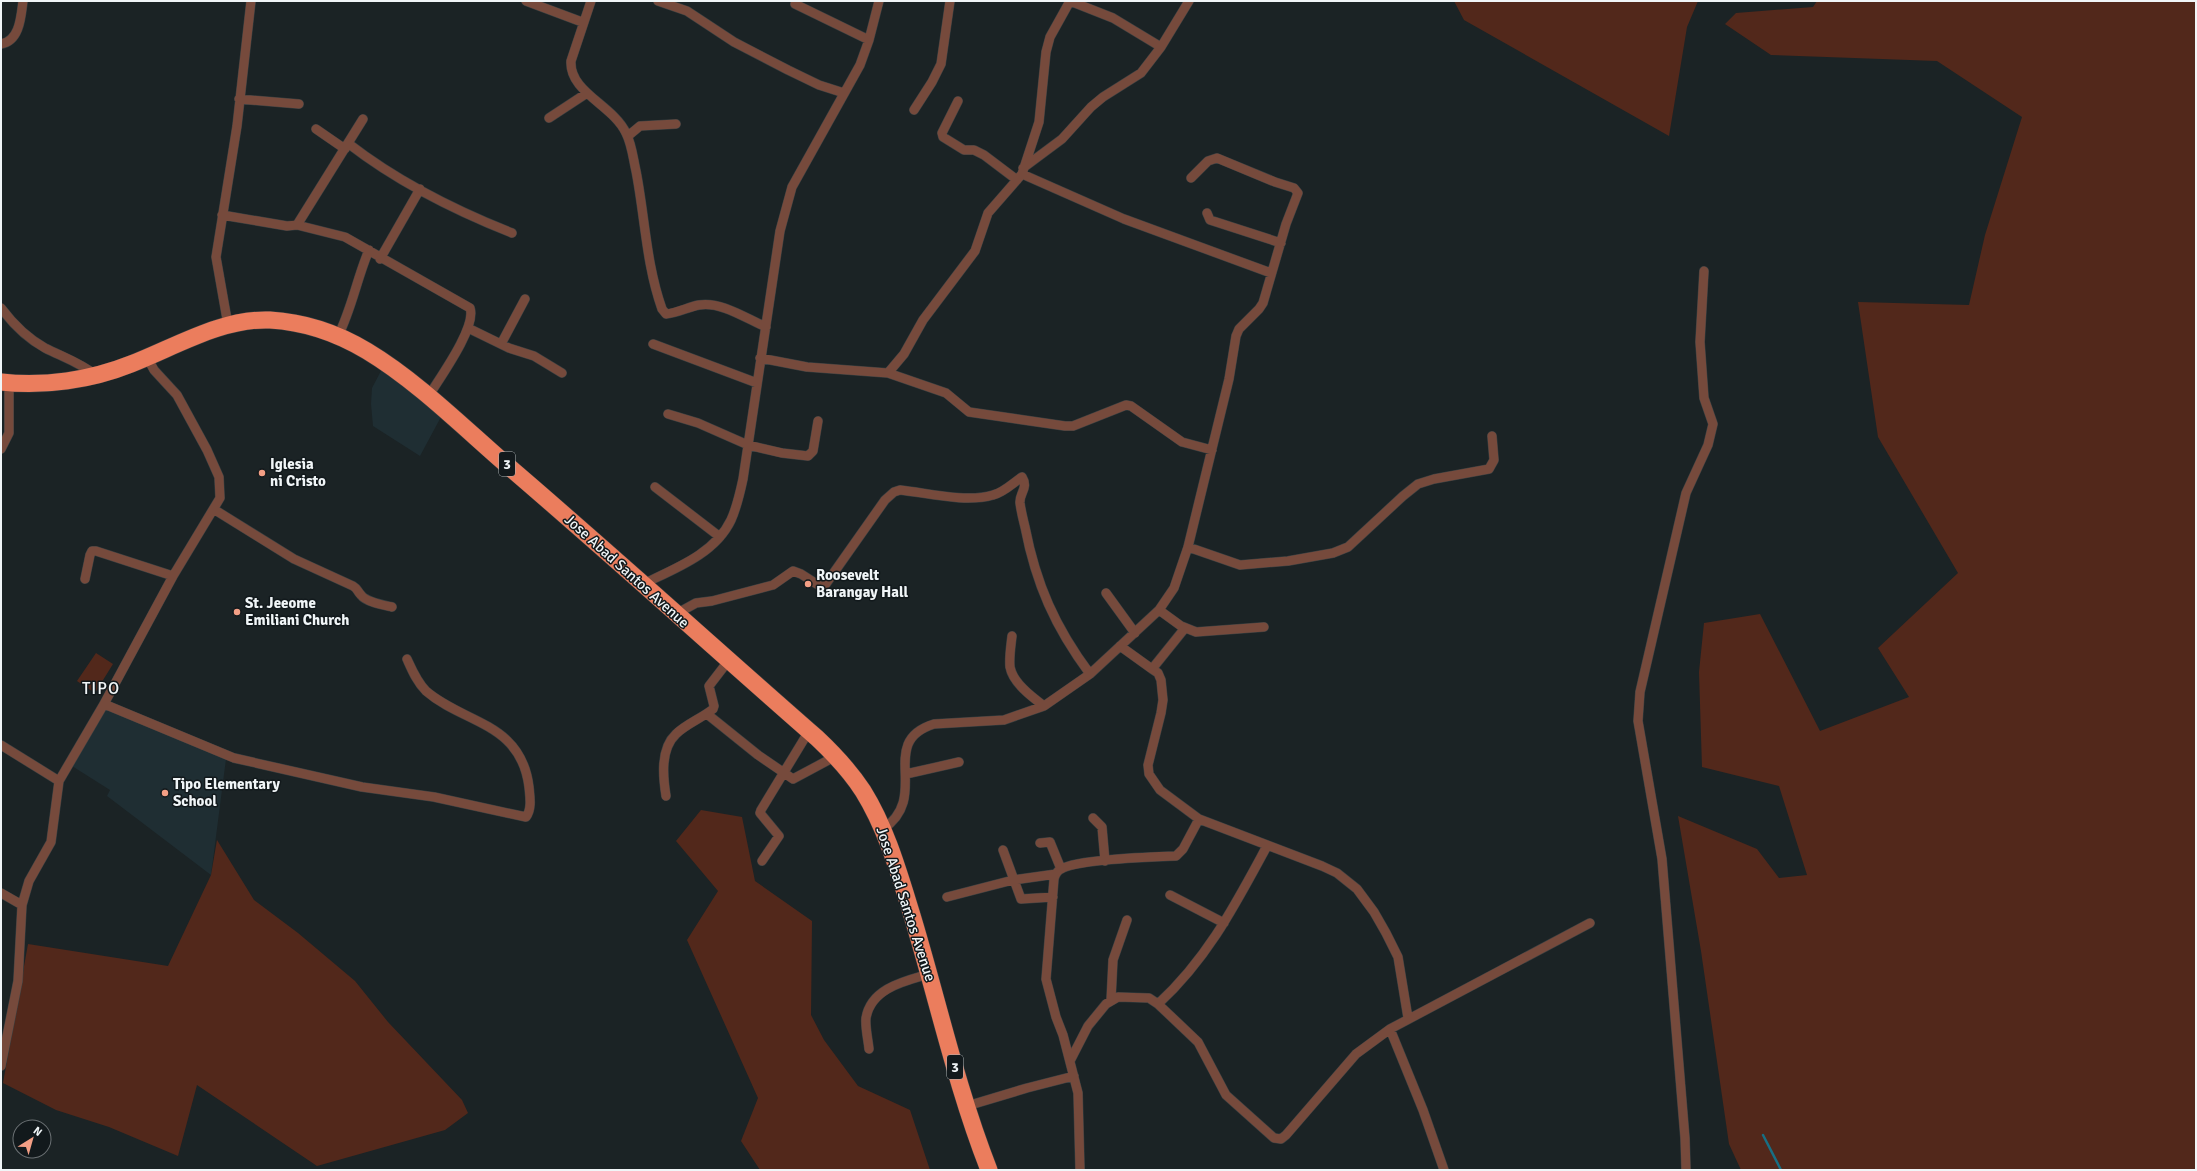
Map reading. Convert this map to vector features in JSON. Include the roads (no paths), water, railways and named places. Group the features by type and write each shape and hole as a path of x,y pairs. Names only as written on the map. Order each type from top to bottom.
{"highway":[{"name":"Jose Abad Santos Avenue","path":"5,383 37,383 97,376 228,325 252,321 287,322 324,330 338,336 378,358 428,397 809,731 836,756 863,791 883,829 895,862 967,1106 989,1170"}],"street":[{"path":"1,44 13,38 23,1"},
{"path":"228,325 216,257 239,99 251,1"},
{"path":"526,1 582,22"},
{"path":"591,1 582,22 570,69 577,83 616,117 628,136 641,196 649,260 662,308 666,314 698,305 709,304 766,327"},
{"path":"658,1 687,11 734,42 788,70 844,93"},
{"path":"643,584 692,558 720,537 730,522 737,507 748,445 780,230 787,201 801,169 860,65 869,40 879,1"},
{"path":"914,110 932,82 941,64 950,1"},
{"path":"1020,174 1039,122 1046,52 1050,37 1070,1 1113,18 1161,47"},
{"path":"888,373 904,354 923,320 975,252 988,213 1020,174 1062,139 1091,107 1141,73 1161,47 1189,1"},
{"path":"795,4 869,40"},
{"path":"549,118 587,93"},
{"path":"239,99 299,104"},
{"path":"958,101 942,134 943,137 964,150 974,150 984,154 1020,174 1124,219 1271,273"},
{"path":"297,225 347,147 363,119"},
{"path":"628,136 640,126 676,124"},
{"path":"316,129 387,171 465,214 512,234"},
{"path":"883,829 899,814 906,791 905,749 915,734 924,727 934,724 1004,720 1044,706 1090,674 1159,610 1174,588 1188,547 1230,379 1236,336 1239,329 1260,309 1298,193 1297,190 1217,158 1208,161 1192,178"},
{"path":"380,259 420,189"},
{"path":"1207,213 1210,220 1281,243"},
{"path":"222,215 287,226 297,225 345,237 370,250 380,259 470,308 472,312 468,328 428,397"},
{"path":"338,336 346,321 362,267 370,250"},
{"path":"1686,1170 1685,1138 1662,858 1638,720 1640,692 1686,493 1708,445 1714,424 1704,398 1700,342 1704,271"},
{"path":"501,344 525,299"},
{"path":"1,308 11,321 30,338 44,347 80,363 97,376"},
{"path":"468,328 501,344 534,356 562,373"},
{"path":"653,344 757,383"},
{"path":"1,1066 18,981 22,905 29,881 51,842 54,826 55,800 59,781 104,704 173,576 215,510 220,498 221,484 215,465 184,406 177,395 154,370 147,357"},
{"path":"760,358 807,367 888,373 946,393 969,412 1065,426 1073,426 1126,405 1131,406 1182,442 1212,450"},
{"path":"1,450 9,433 5,383"},
{"path":"668,414 698,422 748,445 782,453 808,456 813,451 818,421"},
{"path":"1188,547 1229,563 1251,566 1342,550 1418,484 1434,479 1488,469 1494,460 1492,436"},
{"path":"676,614 696,603 712,601 773,585 793,571 796,571 823,588 827,587 885,500 894,492 900,490 972,498 985,497 994,495 1022,478 1025,488 1020,504 1028,543 1044,595 1062,634 1090,674"},
{"path":"655,487 720,537"},
{"path":"215,510 294,559 358,588 360,596 392,607"},
{"path":"85,579 90,554 96,551 173,576"},
{"path":"1106,593 1135,633"},
{"path":"1159,610 1185,628 1196,632 1264,627"},
{"path":"1152,669 1185,628"},
{"path":"1012,636 1010,662 1012,672 1021,686 1044,706"},
{"path":"1120,646 1158,673 1161,680 1163,700 1148,760 1149,774 1160,790 1199,820 1322,866 1337,873 1356,889 1374,912 1398,957 1408,1018"},
{"path":"104,704 234,758 362,787 434,797 526,817 531,800 529,784 524,769 512,746 504,738 481,722 425,690 412,672 407,659"},
{"path":"666,796 664,771 669,744 677,733 707,714 714,706 709,686 711,681 728,660"},
{"path":"707,714 793,779 836,756"},
{"path":"762,861 779,836 760,813 782,772 809,731"},
{"path":"1,745 59,781"},
{"path":"906,774 959,762"},
{"path":"1093,818 1102,827 1105,861"},
{"path":"947,897 1014,880 1105,861 1176,856 1183,849 1199,820"},
{"path":"1040,843 1050,842 1059,871 1054,879 1046,979 1056,1018 1063,1035 1074,1076 1080,1121 1080,1170"},
{"path":"1158,1004 1197,964 1224,923 1267,846"},
{"path":"1003,850 1021,900 1053,897"},
{"path":"1,893 22,905"},
{"path":"1170,895 1224,923"},
{"path":"1111,1000 1113,960 1127,920"},
{"path":"1070,1061 1088,1026 1111,1000 1118,997 1136,996 1149,998 1158,1004 1198,1042 1226,1095 1274,1138 1281,1139 1356,1054 1390,1029 1408,1018 1590,923"},
{"path":"870,1049 866,1018 869,1009 875,1000 887,988 929,974"},
{"path":"1390,1029 1423,1110 1444,1170"},
{"path":"967,1106 1074,1076"}],"waterway":[{"path":"1763,1135 1781,1170"}],"place":[{"name":"Iglesia ni Cristo","path":"262,473"},
{"name":"Roosevelt Barangay Hall","path":"808,584"},
{"name":"St. Jeeome Emiliani Church","path":"237,612"},
{"name":"Tipo Elementary School","path":"165,793"}],"district":[{"name":"TIPO","path":"101,688"}]}
